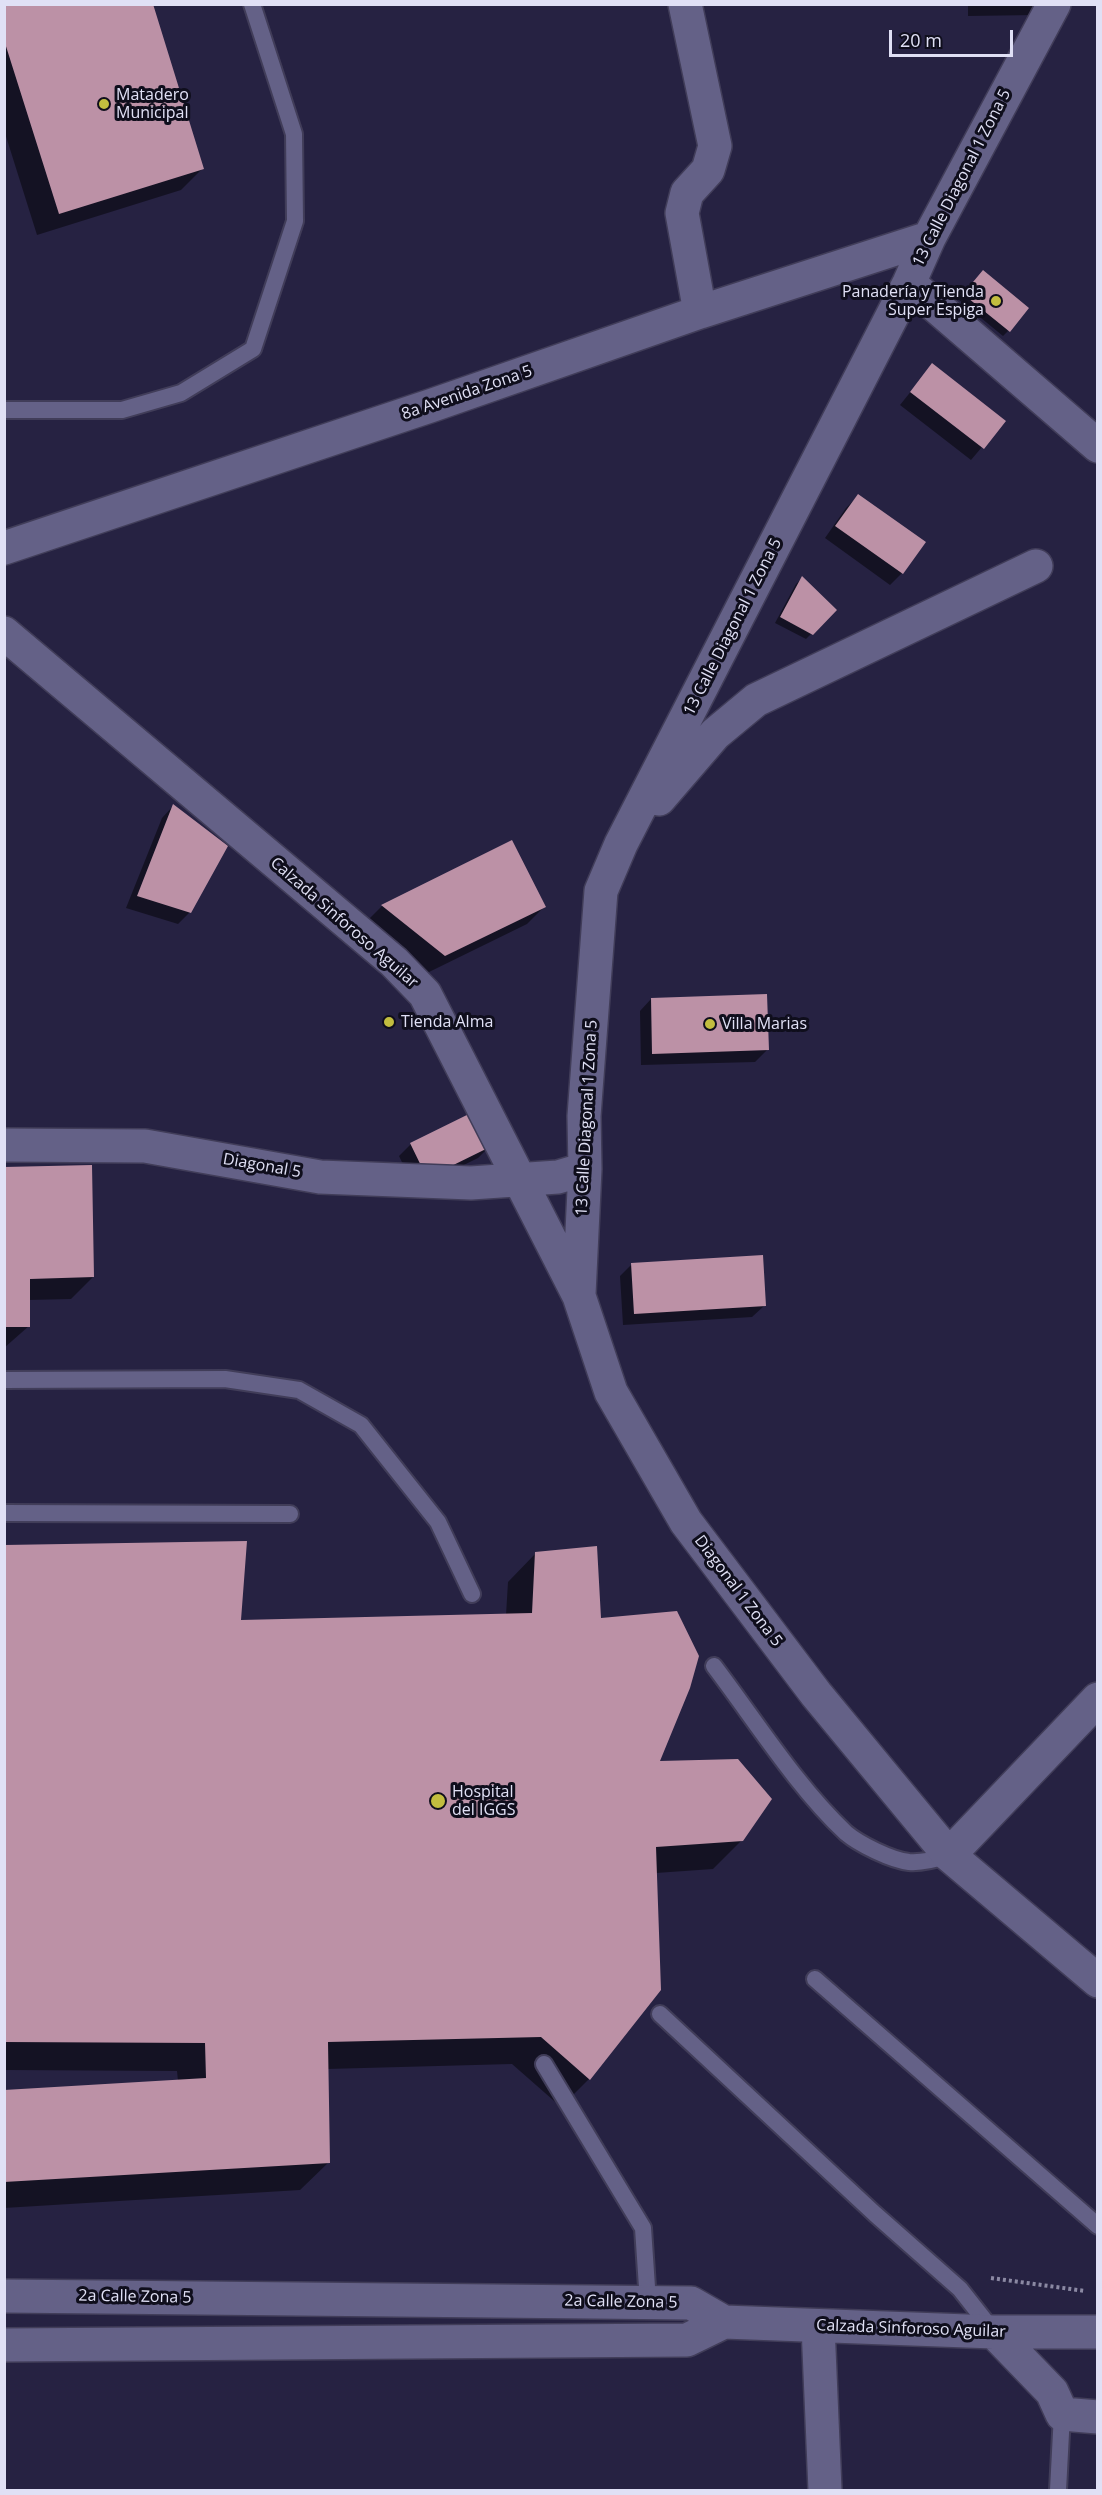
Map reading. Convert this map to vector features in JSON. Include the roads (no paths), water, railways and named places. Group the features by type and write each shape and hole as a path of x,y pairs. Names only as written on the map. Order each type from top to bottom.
{"street":[{"path":"685,4 715,146 708,170 687,192 682,213 700,312"},
{"name":"13 Calle Diagonal 1 Zona 5","path":"579,1296 585,1169 584,1116 601,891 621,844 909,283 929,238 1054,4"},
{"name":"8a Avenida Zona 5","path":"4,548 430,406 700,312 929,238"},
{"path":"909,283 1098,447"},
{"path":"621,844 715,734 756,700 1036,566"},
{"name":"Calzada Sinforoso Aguilar","path":"4,633 394,962 425,994 579,1296"},
{"name":"Diagonal 5","path":"4,1145 145,1146 320,1176 471,1183 558,1177 585,1169"},
{"name":"Diagonal 1 Zona 5","path":"579,1296 610,1392 686,1522 816,1694 950,1855 1098,1981"},
{"path":"950,1855 1098,1699"},
{"name":"2a Calle Zona 5","path":"4,2296 691,2303 724,2322"},
{"path":"4,2345 687,2340 724,2322"},
{"name":"Calzada Sinforoso Aguilar","path":"724,2322 994,2332 1098,2332"},
{"path":"818,2326 825,2490"},
{"path":"994,2332 1052,2392 1062,2414 1098,2417"}],"lane":[{"path":"4,410 122,410 181,393 253,349 295,221 294,134 252,4"},
{"path":"4,1380 225,1379 299,1390 361,1425 438,1522 472,1593"},
{"path":"4,1513 290,1514"},
{"path":"714,1666 806,1789 847,1834 875,1851 908,1862 932,1860 950,1855"},
{"path":"816,1979 1098,2226"},
{"path":"660,2014 875,2214 960,2289 994,2332"},
{"path":"544,2064 643,2228 648,2302"},
{"path":"1058,2490 1062,2414"}],"place":[{"name":"Matadero Municipal","path":"104,104"},
{"name":"Panadería y Tienda Super Espiga","path":"996,301"},
{"name":"Tienda Alma","path":"389,1022"},
{"name":"Villa Marias","path":"710,1024"},
{"name":"Hospital del IGGS","path":"438,1801"}]}
